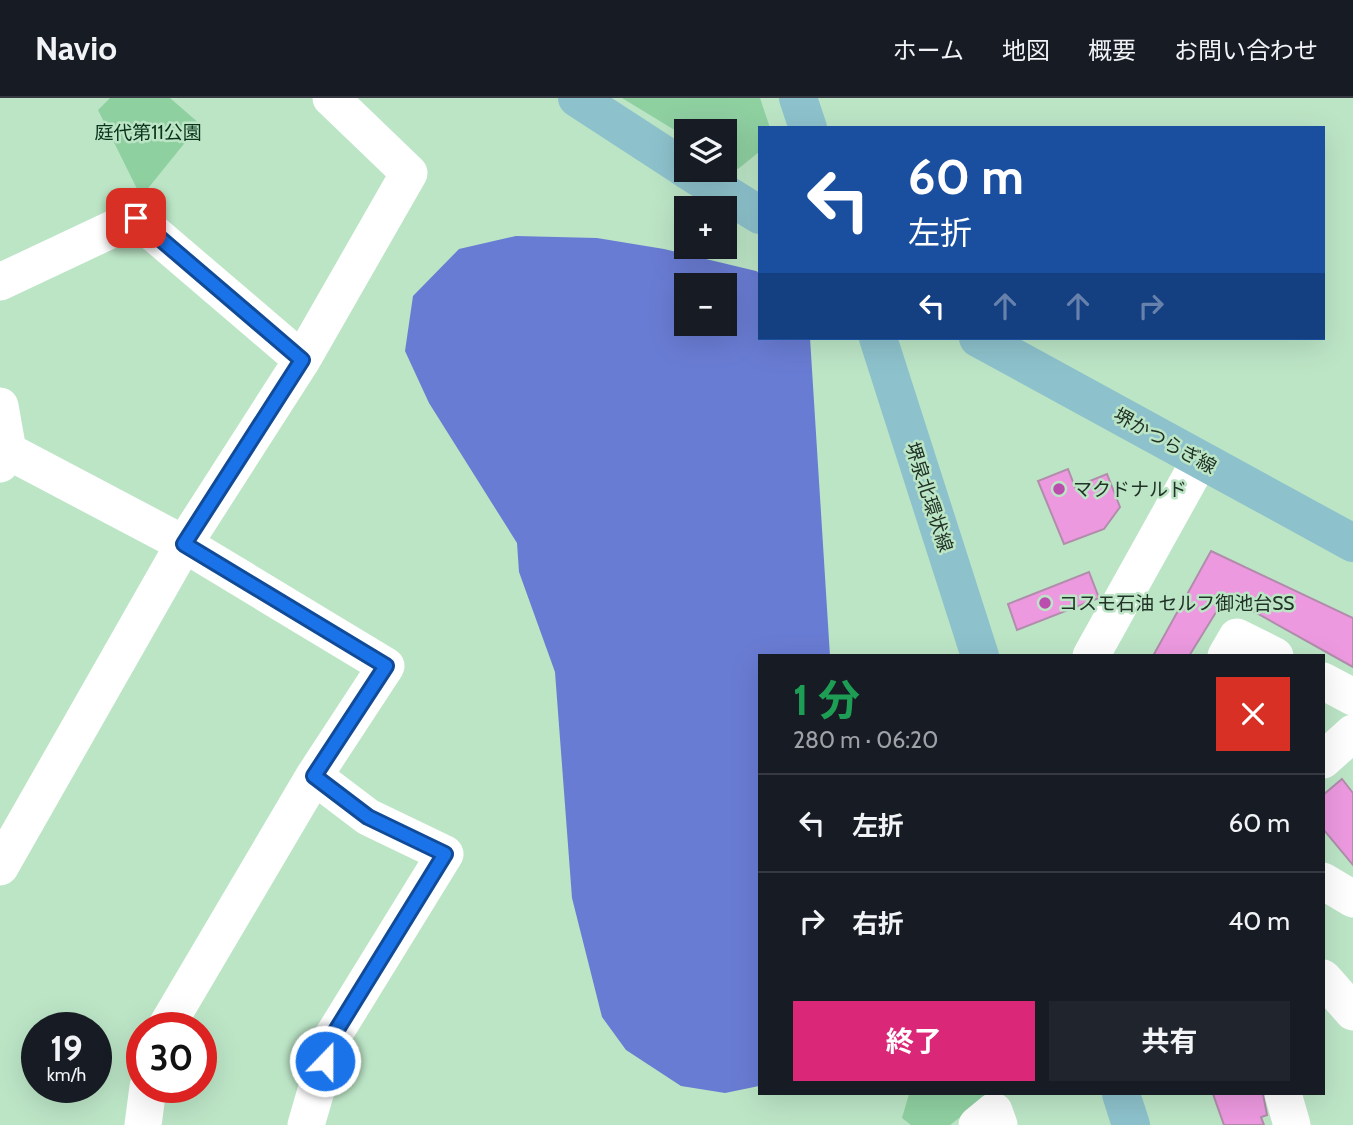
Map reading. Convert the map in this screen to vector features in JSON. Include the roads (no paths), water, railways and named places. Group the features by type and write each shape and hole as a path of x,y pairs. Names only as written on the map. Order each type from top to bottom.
{"main road":[{"path":"577,98 674,161"},
{"path":"798,98 807,126"},
{"path":"708,182 758,214"},
{"name":"堺泉北環状線","path":"879,340 979,654"},
{"name":"堺かつらぎ線","path":"982,340 1353,543"},
{"path":"1121,1095 1131,1125"}],"street":[{"path":"0,867 184,544 302,360 409,173 331,98"},
{"path":"0,282 136,218 302,360"},
{"path":"0,406 4,457 184,544 386,666 314,776 175,1012"},
{"path":"1092,654 1200,460"},
{"path":"1227,654 1237,637 1271,654"},
{"path":"1325,682 1353,697"},
{"path":"1325,758 1353,733"},
{"path":"306,1125 331,1039 445,854 368,817 314,776"},
{"path":"1325,882 1353,899"},
{"path":"1325,980 1353,1012"},
{"path":"1283,1095 1292,1125"},
{"path":"144,1125 146,1103"},
{"path":"977,1125 995,1111 999,1125"}],"water":[{"path":"516,236 597,238 674,251 674,259 706,259 756,271 758,340 810,340 830,654 758,654 758,1086 725,1093 681,1086 626,1050 602,1017 572,898 555,672 519,572 517,543 429,403 405,351 413,296 459,249"}],"place":[{"name":"マクドナルド","path":"1059,489"},
{"name":"コスモ石油 セルフ御池台SS","path":"1045,603"}],"park label":[{"name":"庭代第11公園","path":"148,132"}]}
